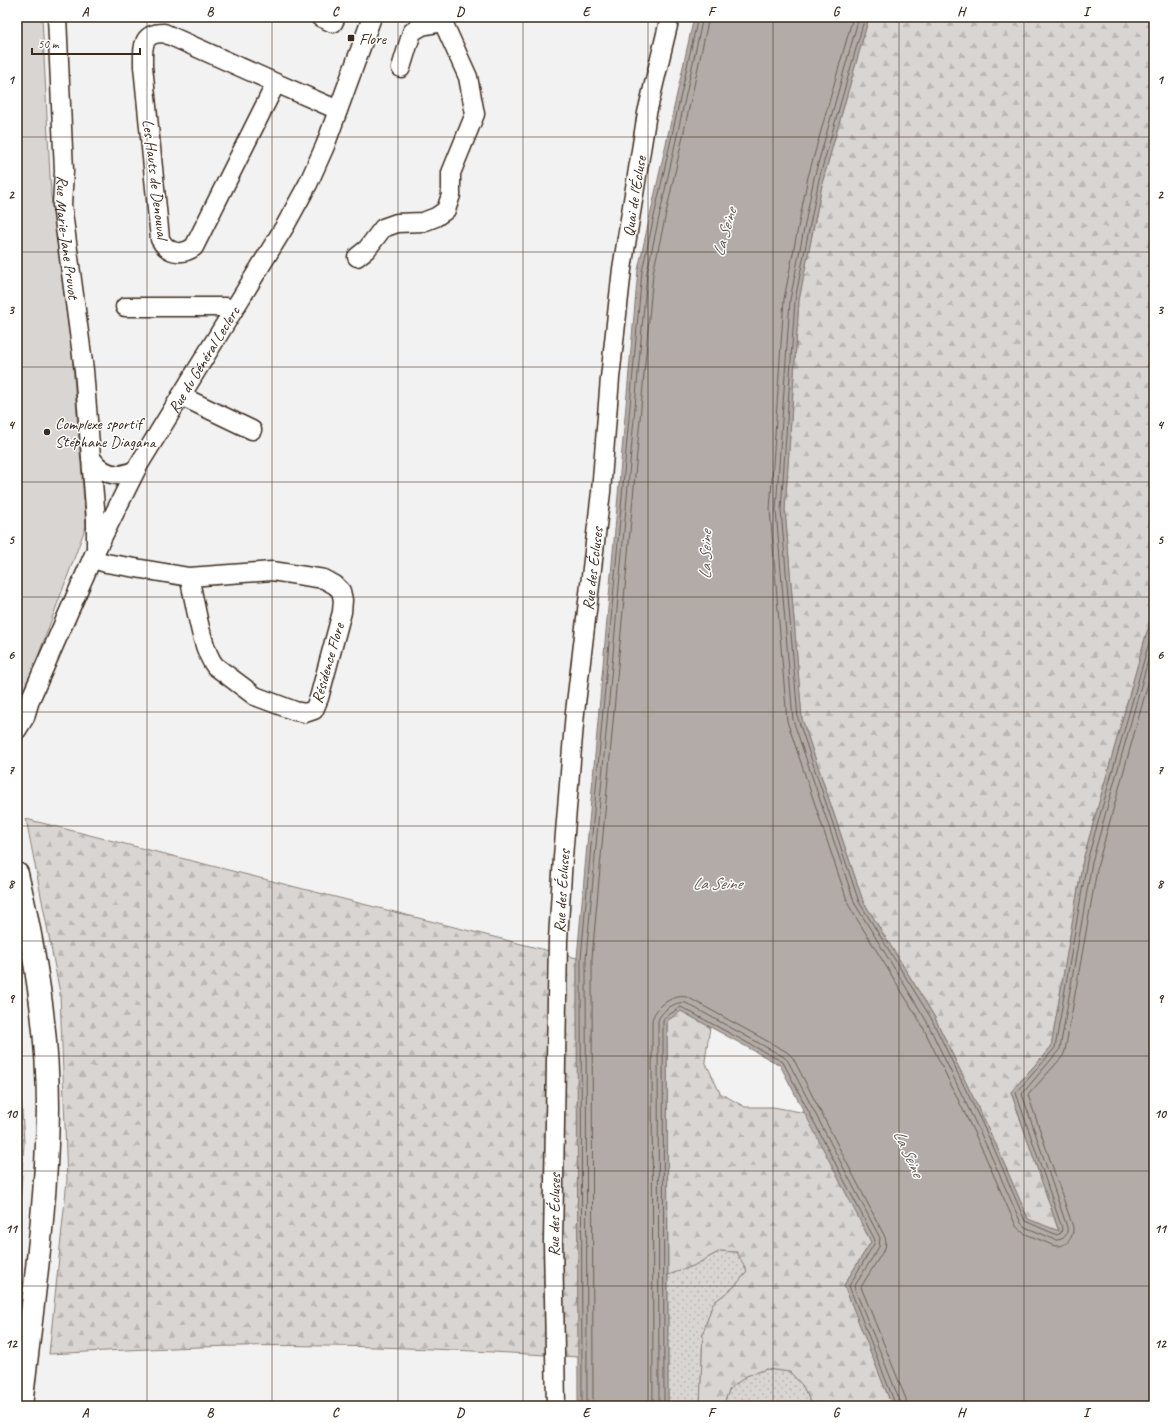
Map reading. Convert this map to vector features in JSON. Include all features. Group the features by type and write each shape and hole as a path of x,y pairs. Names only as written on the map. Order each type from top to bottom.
{"main road":[{"path":"17,874 28,922 41,1000 48,1106 45,1192 21,1406"},
{"path":"17,948 27,1004 34,1059 37,1102 33,1204 17,1351"}],"street":[{"name":"Rue Marie-Jane Pruvot","path":"57,17 64,171 62,205 84,370 96,526 94,555"},
{"path":"320,17 333,23 336,17"},
{"name":"Rue du Général Leclerc","path":"17,730 25,717 24,706 135,470 285,226 308,184 325,146 372,17"},
{"name":"Quai de l'Écluse","path":"610,378 622,269 647,113 670,17"},
{"path":"357,258 367,249 382,228 397,223 423,222 436,217 446,210 451,195 451,173 475,114 468,77 444,19 422,26 412,32 401,68"},
{"name":"Les Hauts de Denouval","path":"276,83 194,247 184,252 170,251 163,245 160,239 143,66 143,48 145,40 153,34 164,33 338,110"},
{"path":"125,307 226,307 233,311"},
{"name":"Rue des Écluses","path":"556,1406 553,1242 558,940 575,712 601,492 610,378"},
{"path":"181,396 252,430"},
{"path":"90,458 96,466 108,473 123,475 135,470"},
{"name":"Résidence Flore","path":"94,555 106,564 189,577 272,571 324,579 335,585 341,591 343,600 342,612 319,698 314,710 305,713 295,711 255,696 215,666 210,660 205,646 189,577"}],"green space":[{"name":"Complexe sportif Stéphane Diagana","path":"17,17 42,17 51,196 72,353 86,526 26,689 17,701"},
{"path":"869,17 1154,17 1154,613 1146,635 1083,860 1051,1047 1011,1092 1059,1232 1028,1219 996,1145 934,1016 863,901 802,719 785,510 799,300 823,180"},
{"path":"26,819 577,958 579,1357 422,1349 292,1346 188,1347 49,1354 67,1180 60,993"},
{"path":"681,1011 710,1027 705,1061 720,1093 745,1107 773,1107 806,1113 871,1242 844,1285 892,1406 813,1406 802,1385 790,1372 767,1369 746,1376 729,1390 723,1406 700,1406 703,1333 713,1303 734,1287 747,1272 737,1252 720,1251 693,1266 668,1275 667,1021"},
{"path":"17,1030 24,1143 17,1254"},
{"path":"720,1251 737,1252 747,1272 734,1287 713,1303 703,1333 700,1406 668,1406 668,1275 693,1266"},
{"path":"767,1369 790,1372 802,1385 813,1406 723,1406 729,1390 746,1376"}],"water":[{"name":"La Seine","path":"694,17 869,17 823,180 799,300 785,510 802,719 863,901 934,1016 996,1145 1028,1219 1059,1231 1011,1092 1051,1047 1083,860 1146,635 1154,613 1154,1406 892,1406 844,1285 871,1242 780,1065 681,1011 667,1021 668,1406 578,1406 577,958 638,270"}],"place":[{"name":"Flore","path":"351,38"},
{"name":"Complexe sportif Stéphane Diagana","path":"47,432"}]}
